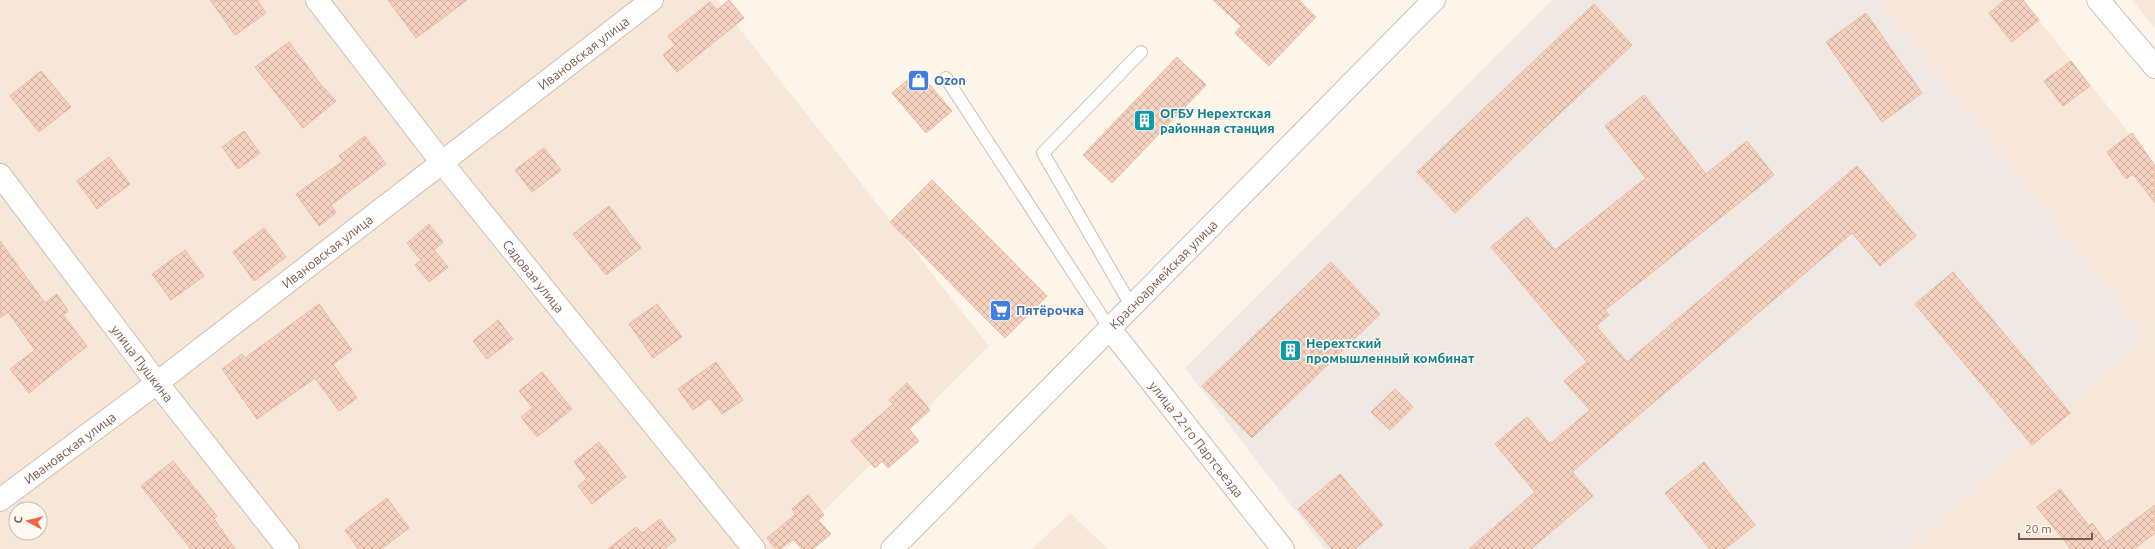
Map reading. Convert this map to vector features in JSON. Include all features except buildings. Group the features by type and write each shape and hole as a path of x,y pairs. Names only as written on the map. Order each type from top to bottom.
{"street":[{"name":"Садовая улица","path":"317,0 443,164 754,549"},
{"name":"Ивановская улица","path":"0,500 157,383 443,164 652,0"},
{"name":"Красноармейская улица","path":"892,549 1434,0"},
{"path":"2098,0 2155,68"},
{"name":"улица Пушкина","path":"0,175 157,383 288,549"},
{"name":"улица 22-го Партсъезда","path":"1110,329 1283,549"}],"lane":[{"path":"1132,306 1043,153 1141,52"},
{"path":"946,78 1110,329"}],"shaded area":[{"path":"0,0 717,0 989,346 786,549 0,549"},
{"path":"1552,0 1878,0 2147,337 1906,549 1325,549 1185,368"},
{"path":"1878,0 2023,0 2155,165 2155,549 1906,549 2147,337"},
{"path":"2132,0 2155,0 2155,29"},
{"path":"1070,513 1108,549 1032,549"}],"place":[{"name":"Ozon","path":"918,80"},
{"name":"ОГБУ Нерехтская районная станция","path":"1145,120"},
{"name":"Пятёрочка","path":"1000,310"},
{"name":"Нерехтский промышленный комбинат","path":"1291,350"}]}
